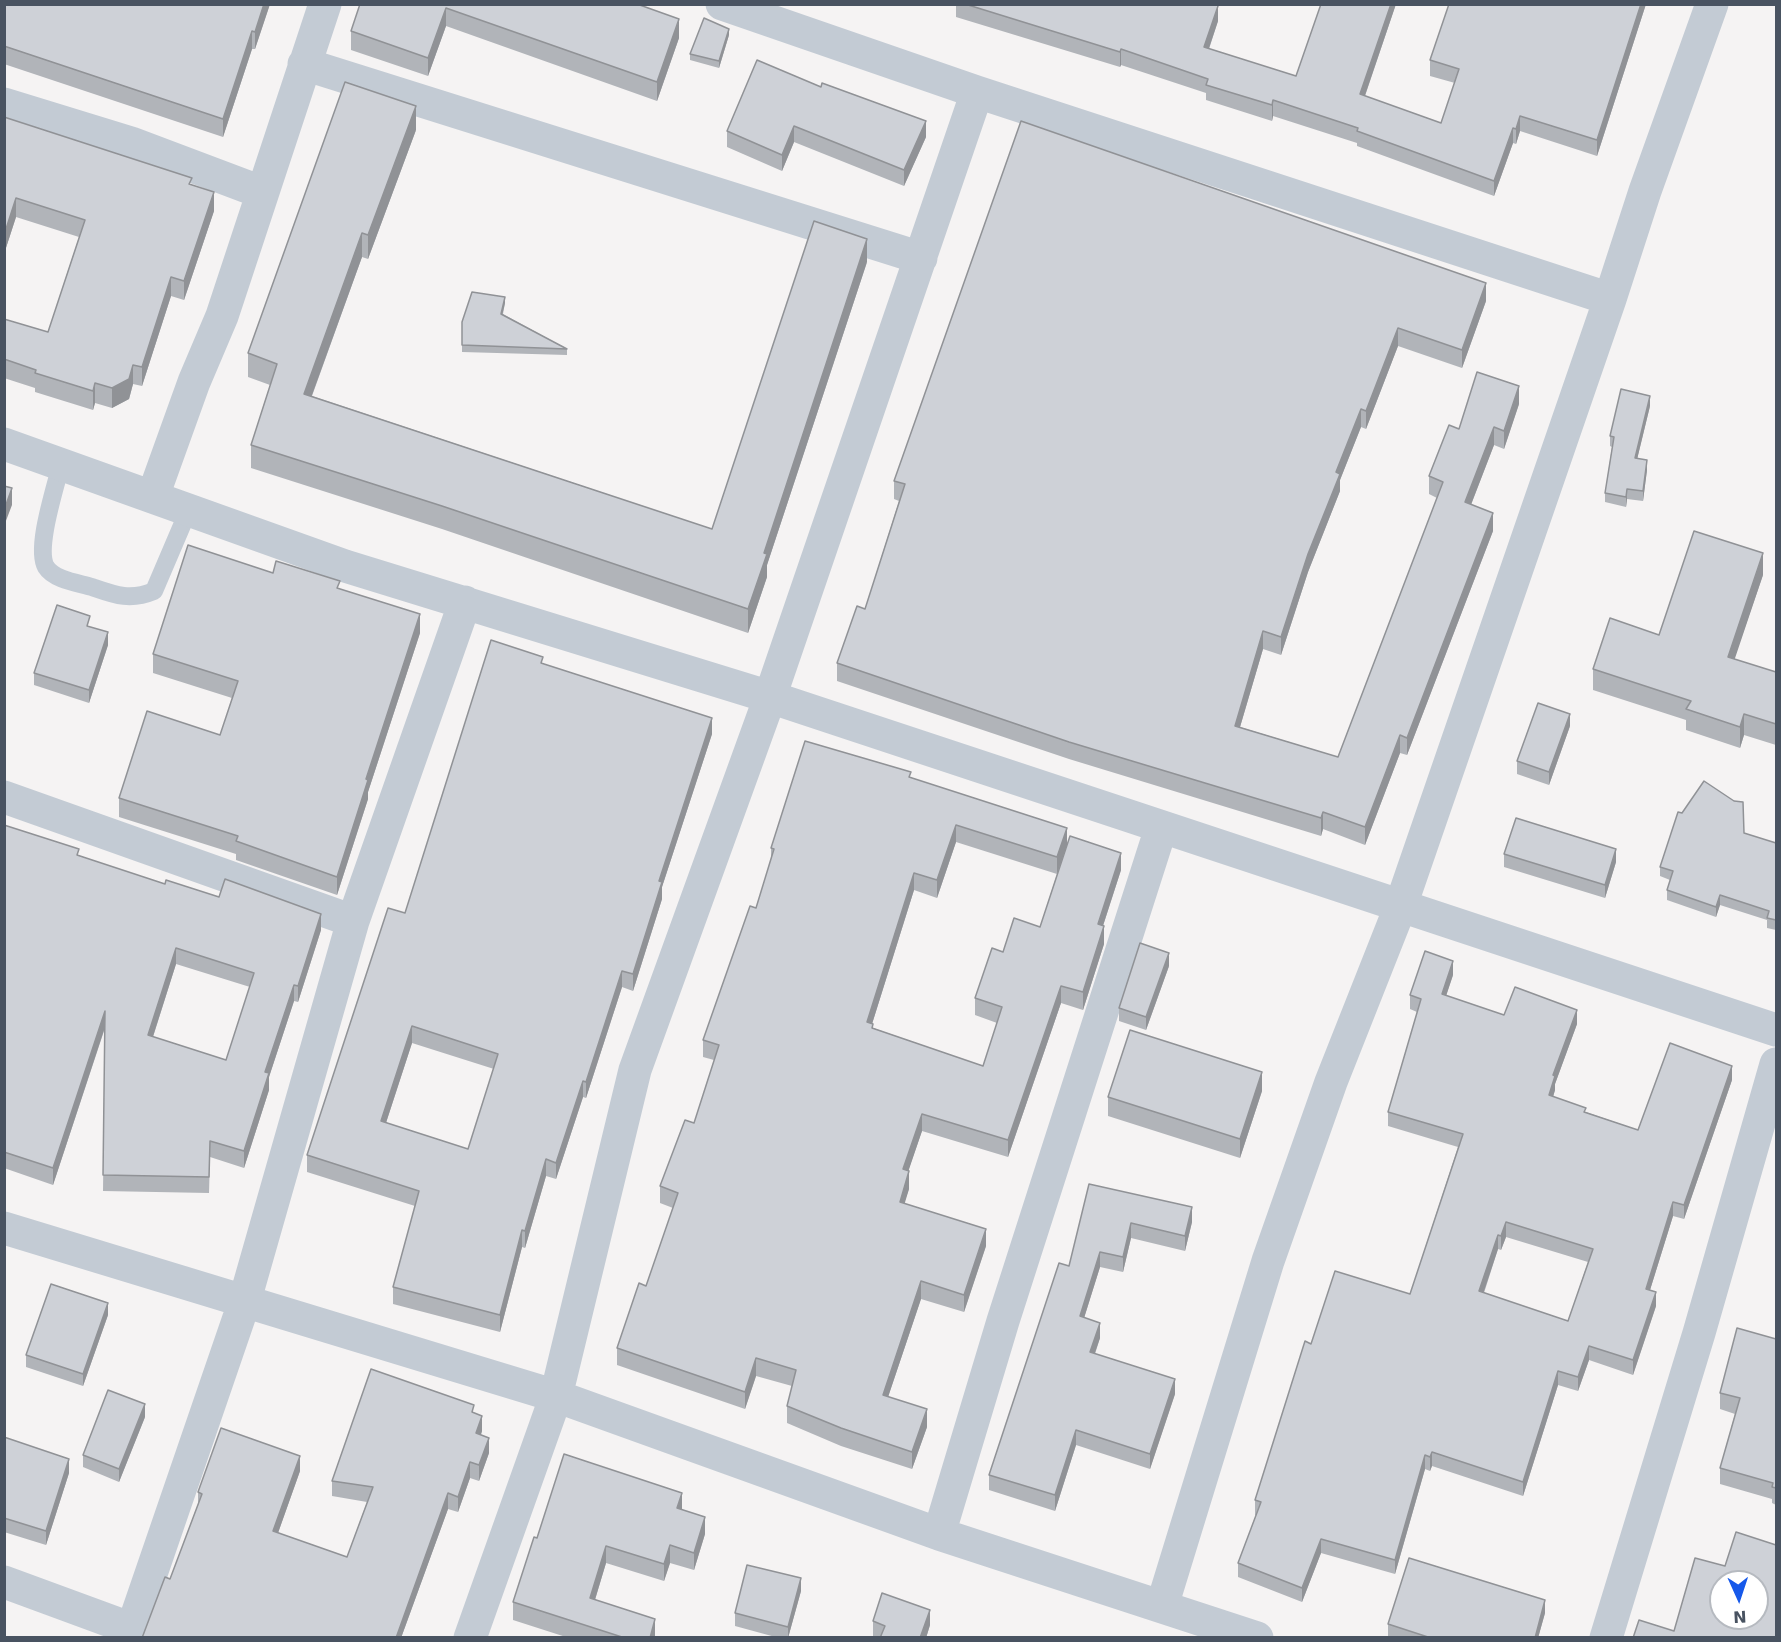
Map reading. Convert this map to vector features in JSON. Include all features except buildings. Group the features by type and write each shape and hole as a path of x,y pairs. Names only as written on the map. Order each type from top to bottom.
{"street":[{"path":"153,495 194,382 222,316 261,192 325,4"},
{"path":"722,4 977,92 1610,299"},
{"path":"1162,1606 1268,1261 1331,1082 1401,905 1610,299 1645,191 1712,4"},
{"path":"304,64 921,258"},
{"path":"470,1638 556,1396 635,1070 770,698 977,92"},
{"path":"4,104 131,143 261,192"},
{"path":"4,444 153,495 345,566 770,698 1776,1030"},
{"path":"4,1582 130,1633 244,1303 353,921 465,602"},
{"path":"4,797 353,921"},
{"path":"939,1534 1003,1321 1161,828"},
{"path":"1605,1638 1699,1333 1776,1064"},
{"path":"4,1228 244,1303 556,1396 939,1534 1250,1636"}],"lane":[{"path":"62,464 42,546 46,567 56,576 125,598 139,597 154,591 189,509"}]}
